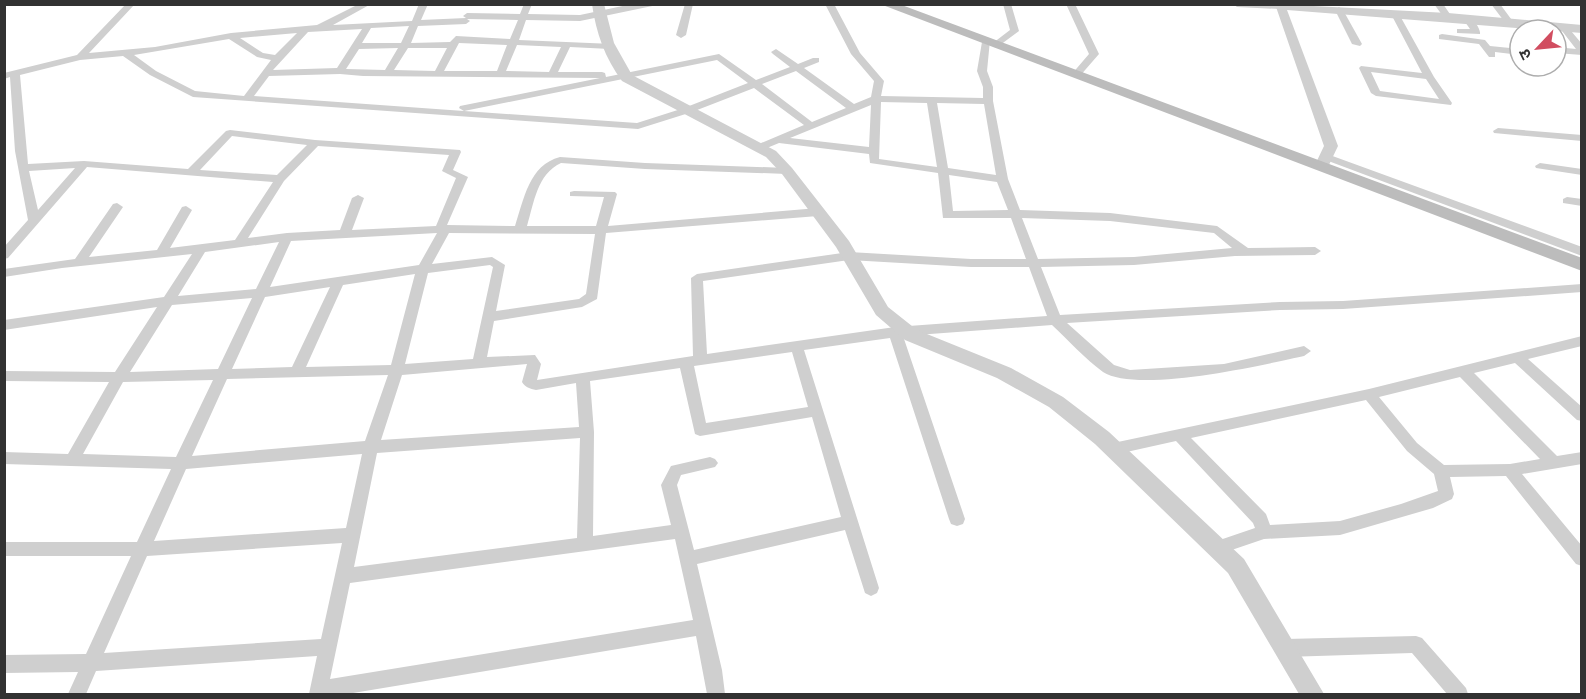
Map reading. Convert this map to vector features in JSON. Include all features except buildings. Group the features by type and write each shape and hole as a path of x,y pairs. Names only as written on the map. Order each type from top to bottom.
{"main road":[{"path":"886,4 912,9 991,44 1324,162 1581,265"}],"street":[{"path":"80,57 131,4"},
{"path":"319,28 367,4"},
{"path":"388,73 405,45 424,4"},
{"path":"439,72 471,4"},
{"path":"501,73 528,4"},
{"path":"34,221 10,74 80,57 155,50 231,36 466,18 524,16 580,18 599,9 658,4"},
{"path":"829,4 856,54 879,81 876,99 874,160 1002,179"},
{"path":"1007,4 1015,31 991,44 982,71 988,87 988,101 1002,179 1054,320 1109,369 1130,375 1224,369 1304,351"},
{"path":"1070,4 1094,54 1077,75"},
{"path":"1237,4 1367,8 1446,28 1482,42 1490,52 1508,52"},
{"path":"1438,4 1446,28"},
{"path":"1495,4 1508,20"},
{"path":"681,35 687,5"},
{"path":"1280,5 1331,146 1324,162 1581,252"},
{"path":"1334,8 1358,44"},
{"path":"599,9 601,28 618,68 625,76 771,154 818,212 849,256 882,311 901,331 1004,373 1056,402 1113,449 1217,548 1236,567 1312,694"},
{"path":"1395,14 1428,77 1447,103 1376,93 1364,68 1428,77"},
{"path":"1446,28 1467,19 1508,22"},
{"path":"340,71 369,24"},
{"path":"247,99 277,58 306,29"},
{"path":"1568,34 1581,51"},
{"path":"231,36 261,55 277,58"},
{"path":"355,46 513,42 610,46"},
{"path":"553,73 567,44"},
{"path":"776,52 853,108"},
{"path":"125,53 153,73 193,94 638,126 688,110 816,60"},
{"path":"445,111 719,57 810,125"},
{"path":"266,73 340,71 625,76"},
{"path":"758,147 876,99 988,101"},
{"path":"932,100 947,215 1016,214 1110,217 1217,230 1245,252"},
{"path":"1498,130 1581,138"},
{"path":"192,171 230,133 315,143 456,152 447,171 462,177 442,229 423,269 397,370 371,447 319,692 703,627"},
{"path":"776,140 874,151"},
{"path":"239,243 280,179 315,143"},
{"path":"520,229 535,182 549,164 560,160 645,166 787,171"},
{"path":"24,168 84,164 280,179"},
{"path":"4,255 84,164"},
{"path":"1540,166 1581,172"},
{"path":"489,317 582,303 592,296 601,230 611,194 574,194"},
{"path":"345,234 358,198"},
{"path":"1567,201 1581,203"},
{"path":"79,262 117,207"},
{"path":"161,253 186,210"},
{"path":"4,273 287,237 442,229 601,230 818,212"},
{"path":"77,694 181,463 287,237"},
{"path":"72,460 119,377 201,249"},
{"path":"817,411 700,430 693,361 697,278 849,256 1034,263 1134,261 1245,252 1315,251"},
{"path":"4,325 492,261 499,265 479,363"},
{"path":"297,371 339,281"},
{"path":"4,376 222,376 297,371 397,370 530,359 534,364 529,382 536,385 901,331 1280,306 1422,300 1581,288"},
{"path":"901,331 957,519"},
{"path":"1113,449 1369,394 1581,341"},
{"path":"796,345 871,588"},
{"path":"1517,357 1581,416"},
{"path":"1463,371 1554,463"},
{"path":"583,377 586,432 585,545"},
{"path":"1217,548 1264,532 1340,528 1433,501 1446,494 1441,471 1412,447 1369,394"},
{"path":"4,458 181,463 586,432"},
{"path":"1179,435 1260,519 1264,532"},
{"path":"1441,471 1510,470 1581,459"},
{"path":"710,463 676,470 669,485 688,559 716,694"},
{"path":"1510,470 1581,559"},
{"path":"688,559 850,522"},
{"path":"343,576 681,531"},
{"path":"4,549 142,549 352,535"},
{"path":"1285,648 1416,644 1459,694"},
{"path":"4,664 91,663 328,647"}]}
